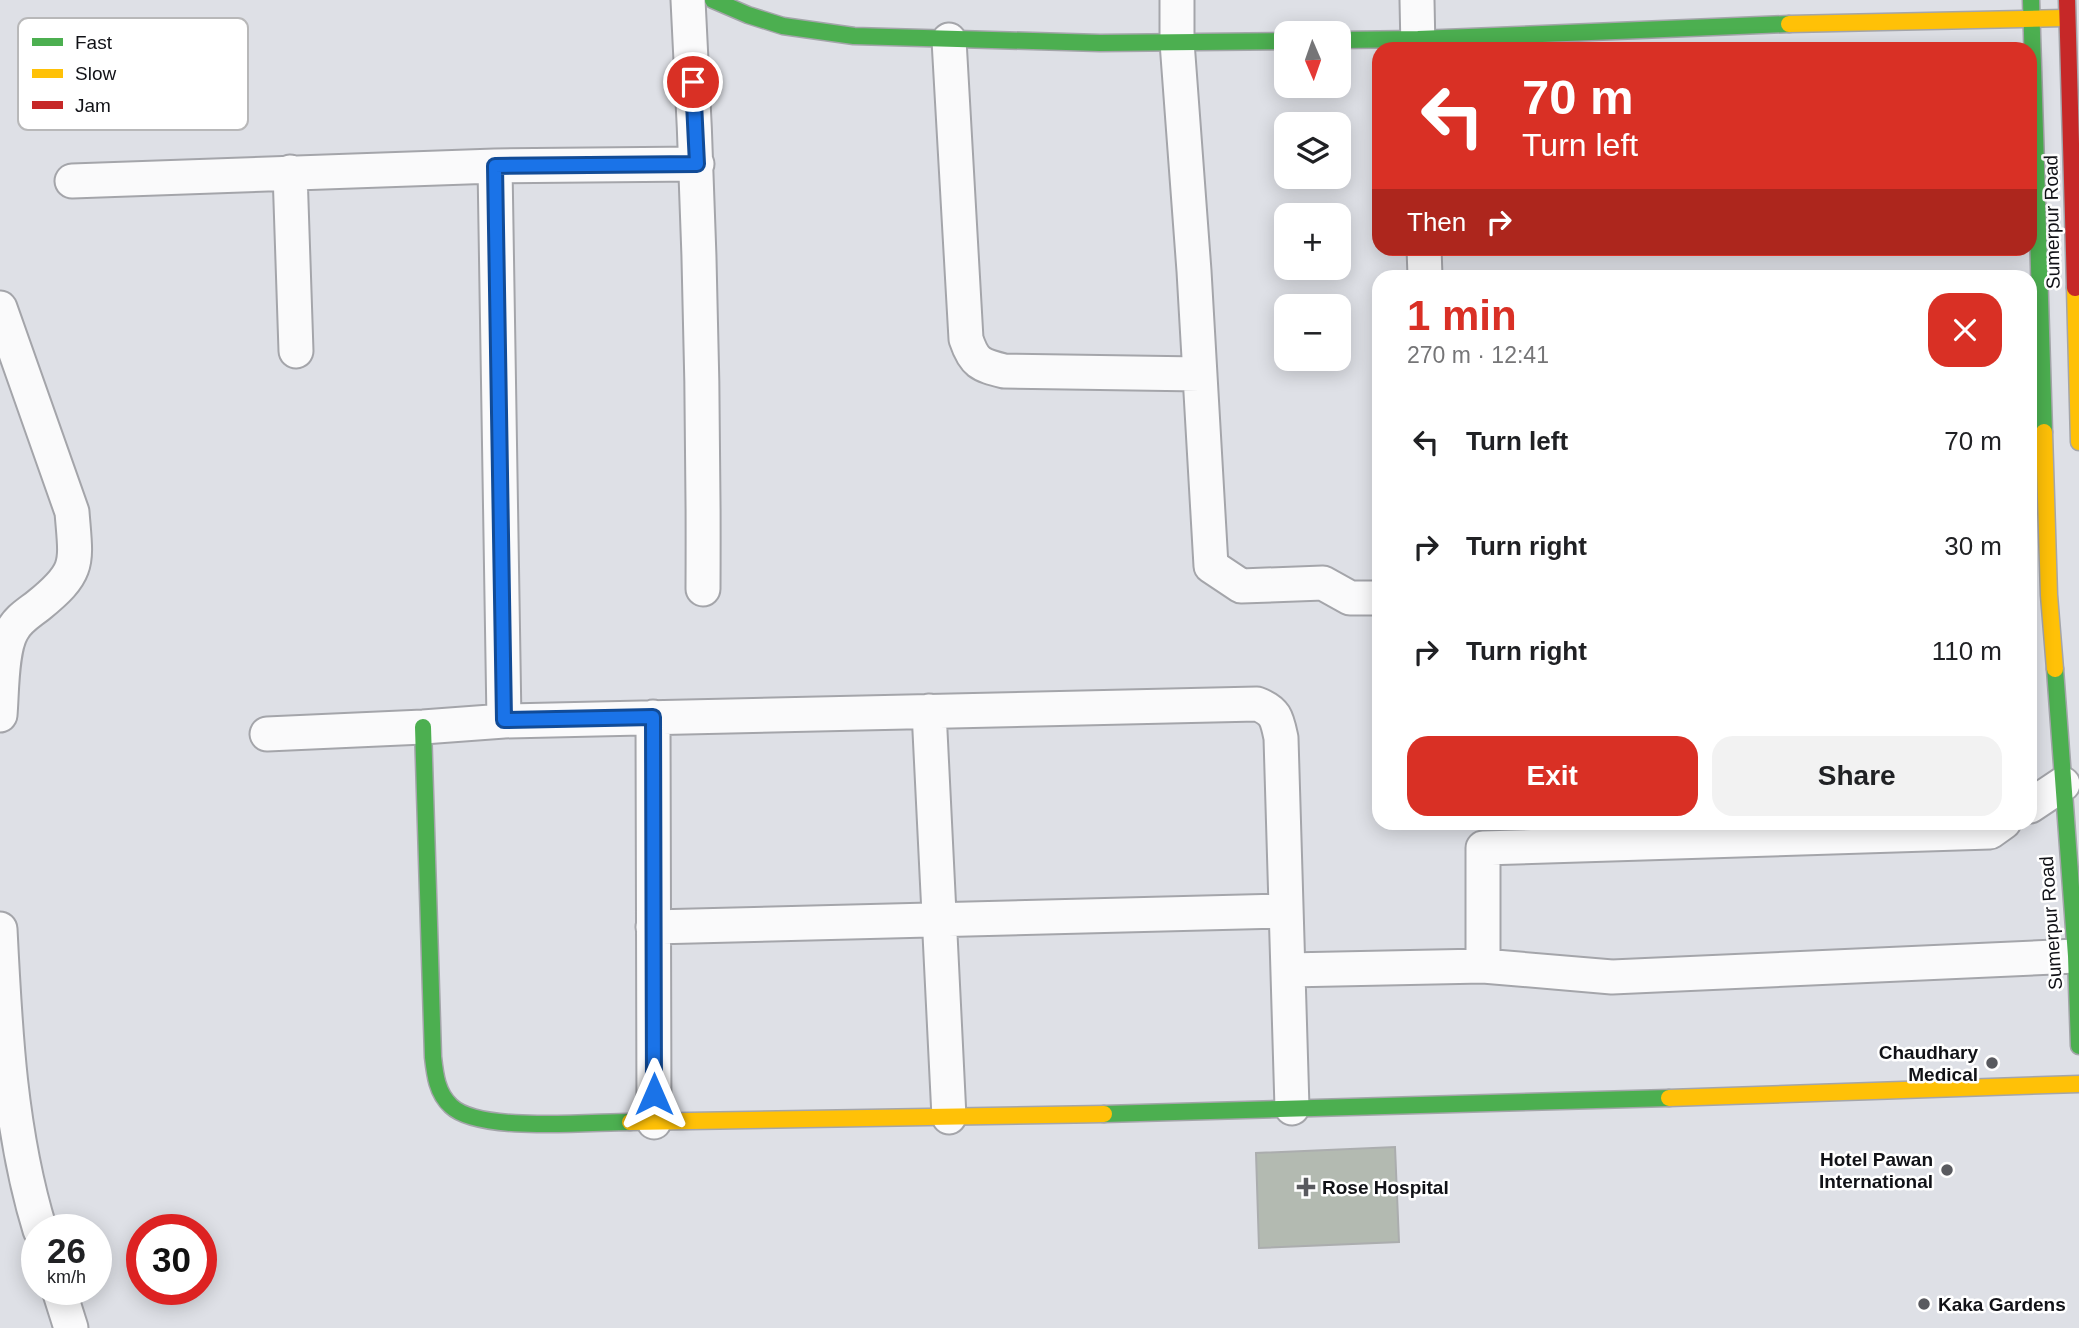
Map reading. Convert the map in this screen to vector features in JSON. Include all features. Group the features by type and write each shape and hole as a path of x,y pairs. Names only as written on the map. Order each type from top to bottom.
{"street":[{"path":"688,0 697,164 704,401 703,589"},
{"path":"713,0 810,33 899,40 1274,41"},
{"path":"1177,0 1177,42 1211,566 1241,586 1323,583 1350,598 1372,598"},
{"path":"1417,0 1418,42"},
{"name":"Sumerpur Road","path":"2031,0 2032,42"},
{"path":"1451,42 1730,25 2032,20 2071,12"},
{"name":"Sumerpur Road","path":"2071,12 2079,442"},
{"path":"949,40 966,339 972,357 985,367 1004,371 1200,374"},
{"path":"1351,41 1378,42"},
{"path":"72,181 495,166 697,164"},
{"path":"495,166 504,720"},
{"path":"290,172 296,351"},
{"path":"0,308 72,512 74,541 74,561 69,578 18,621 10,634 0,716"},
{"name":"Sumerpur Road","path":"2037,379 2040,595 2063,784 2076,956 2079,1046"},
{"path":"267,734 423,727 504,720 1256,704 1269,709 1277,720 1281,738 1292,1108"},
{"path":"929,711 948,1117"},
{"path":"653,717 654,1122"},
{"path":"423,727 433,1057 438,1086 449,1106 464,1116 488,1121 748,1122 2079,1084"},
{"path":"2037,801 2063,784"},
{"path":"1483,966 1483,848 1993,830"},
{"path":"653,927 1286,911"},
{"path":"0,929 4,1023 16,1128 26,1184 35,1214"},
{"path":"1288,970 1483,966 1612,976 2076,956"},
{"path":"64,1305 71,1328"}],"building":[{"path":"1395,1147 1399,1242 1259,1248 1256,1153"}],"traffic: fast":[{"path":"713,0 783,26 854,36 1100,43 1274,41"},
{"path":"2031,0 2032,42"},
{"path":"1351,40 1789,24"},
{"path":"2037,199 2044,432"},
{"path":"2055,669 2076,956 2079,1046"},
{"path":"423,727 433,1057 440,1090 451,1106 485,1120 536,1124 630,1122"},
{"path":"1104,1114 1669,1098"}],"traffic: slow":[{"path":"1789,24 2064,18"},
{"path":"2075,288 2079,442"},
{"path":"2044,432 2049,595 2055,669"},
{"path":"1669,1098 2079,1084"},
{"path":"630,1122 1104,1114"}],"traffic: jam":[{"path":"2067,0 2075,288"}],"place":[{"name":"Chaudhary Medical","path":"1992,1063"},
{"name":"Hotel Pawan International","path":"1947,1170"},
{"name":"Rose Hospital","path":"1306,1187"},
{"name":"Kaka Gardens","path":"1924,1304"}],"route":[{"path":"654,1094 653,717 504,720 495,166 697,164 693,82"}]}
